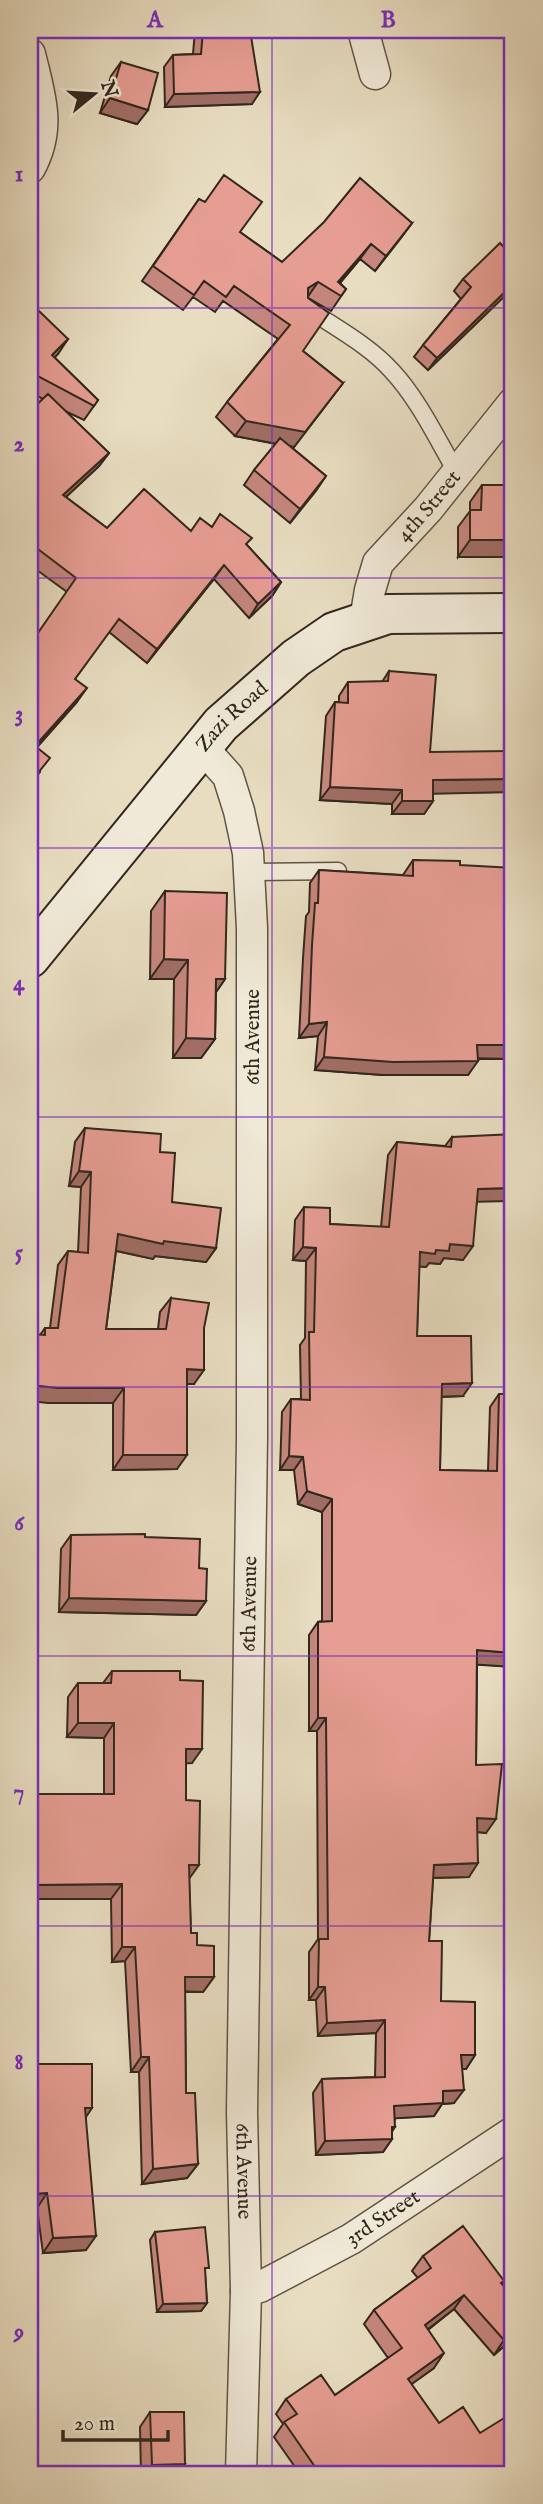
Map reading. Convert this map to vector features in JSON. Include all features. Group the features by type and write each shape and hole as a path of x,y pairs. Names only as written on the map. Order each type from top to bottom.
{"street":[{"path":"363,30 375,74"},
{"path":"30,54 43,107 44,124 43,140 30,168"},
{"name":"4th Street","path":"365,620 378,563 457,473 513,403"},
{"name":"Zazi Road","path":"30,958 220,723 296,658 334,632 388,614 513,614"},
{"name":"6th Avenue","path":"202,747 228,776 248,853 253,1001 254,1171 242,2112 246,2291 241,2474"},
{"name":"3rd Street","path":"246,2291 260,2287 351,2239 513,2132"}],"lane":[{"path":"306,308 372,352 391,369 405,387 457,473"},
{"path":"249,873 342,871"}],"building":[{"path":"203,30 250,30 260,92 174,94 173,55 201,54"},
{"path":"121,62 158,73 148,110 110,98"},
{"path":"224,175 262,202 240,232 282,262 324,222 360,178 412,223 386,256 371,244 338,282 346,289 341,296 318,282 308,288 308,298 329,313 303,351 343,383 305,432 246,421 227,402 290,325 234,286 226,297 204,281 194,295 153,266 199,199 205,202"},
{"path":"500,243 513,257 513,284 437,358 423,345 471,287 463,279"},
{"path":"39,311 68,339 52,355 98,400 94,406 30,372 30,320"},
{"path":"48,394 109,453 63,495 107,528 144,489 191,531 200,518 212,527 220,514 252,538 246,544 281,582 258,604 224,565 157,649 119,619 75,679 87,688 35,746 50,758 30,783 30,642 76,578 30,543 30,465 38,454 30,445 30,411"},
{"path":"280,438 326,476 300,509 254,470"},
{"path":"482,485 513,485 513,540 470,540 470,510 481,510"},
{"path":"389,671 436,675 430,752 513,751 513,779 433,780 433,801 402,801 402,790 330,787 335,702 348,703 348,682 388,681"},
{"path":"413,860 460,861 460,865 513,868 513,1045 477,1045 478,1061 393,1062 324,1057 327,1022 309,1024 312,945 319,870 413,876"},
{"path":"165,891 227,893 225,979 216,979 215,1039 186,1038 188,960 164,959"},
{"path":"85,1128 161,1134 160,1152 175,1153 172,1202 221,1208 216,1248 164,1241 163,1244 118,1234 106,1329 166,1329 171,1298 209,1303 204,1328 204,1370 187,1369 187,1455 123,1455 124,1388 58,1388 30,1385 30,1334 45,1335 45,1328 58,1328 68,1251 88,1253 91,1172 79,1171"},
{"path":"513,1134 513,1188 478,1189 473,1246 450,1244 449,1251 436,1250 435,1254 420,1252 417,1336 471,1336 472,1383 442,1384 440,1470 497,1471 499,1394 513,1394 513,1653 477,1650 476,1765 502,1764 496,1819 477,1818 478,1863 434,1865 429,1941 442,1941 441,2001 475,2002 475,2055 461,2055 464,2090 443,2091 443,2103 394,2106 395,2127 392,2127 392,2139 325,2141 322,2079 385,2077 385,2020 327,2023 325,1987 318,1987 319,1939 328,1939 326,1718 318,1718 318,1622 332,1621 332,1499 307,1491 303,1457 289,1456 291,1399 310,1400 309,1332 314,1332 316,1248 303,1247 304,1207 330,1208 330,1224 389,1227 397,1142 451,1147 452,1137"},
{"path":"145,1534 145,1537 200,1539 199,1568 207,1569 206,1601 69,1598 71,1535"},
{"path":"112,1671 180,1671 180,1680 203,1681 202,1749 186,1749 186,1800 200,1801 199,1865 189,1865 191,1933 197,1933 197,1945 214,1946 214,1977 185,1977 186,2093 195,2093 198,2164 153,2169 149,2057 141,2057 135,1947 122,1947 122,1884 34,1885 30,1989 30,1794 114,1794 114,1723 78,1723 78,1683 111,1683"},
{"path":"30,2064 92,2064 92,2108 85,2108 96,2236 53,2238 47,2193 30,2194"},
{"path":"463,2226 513,2297 513,2332 504,2340 464,2295 425,2325 444,2353 408,2379 439,2423 463,2407 480,2433 509,2415 513,2421 513,2474 320,2474 284,2422 297,2414 286,2399 321,2375 335,2395 402,2348 374,2310 431,2268 423,2256"},
{"path":"205,2227 209,2268 205,2268 207,2303 163,2304 155,2232"},
{"path":"150,2412 184,2412 185,2464 152,2465"}]}
